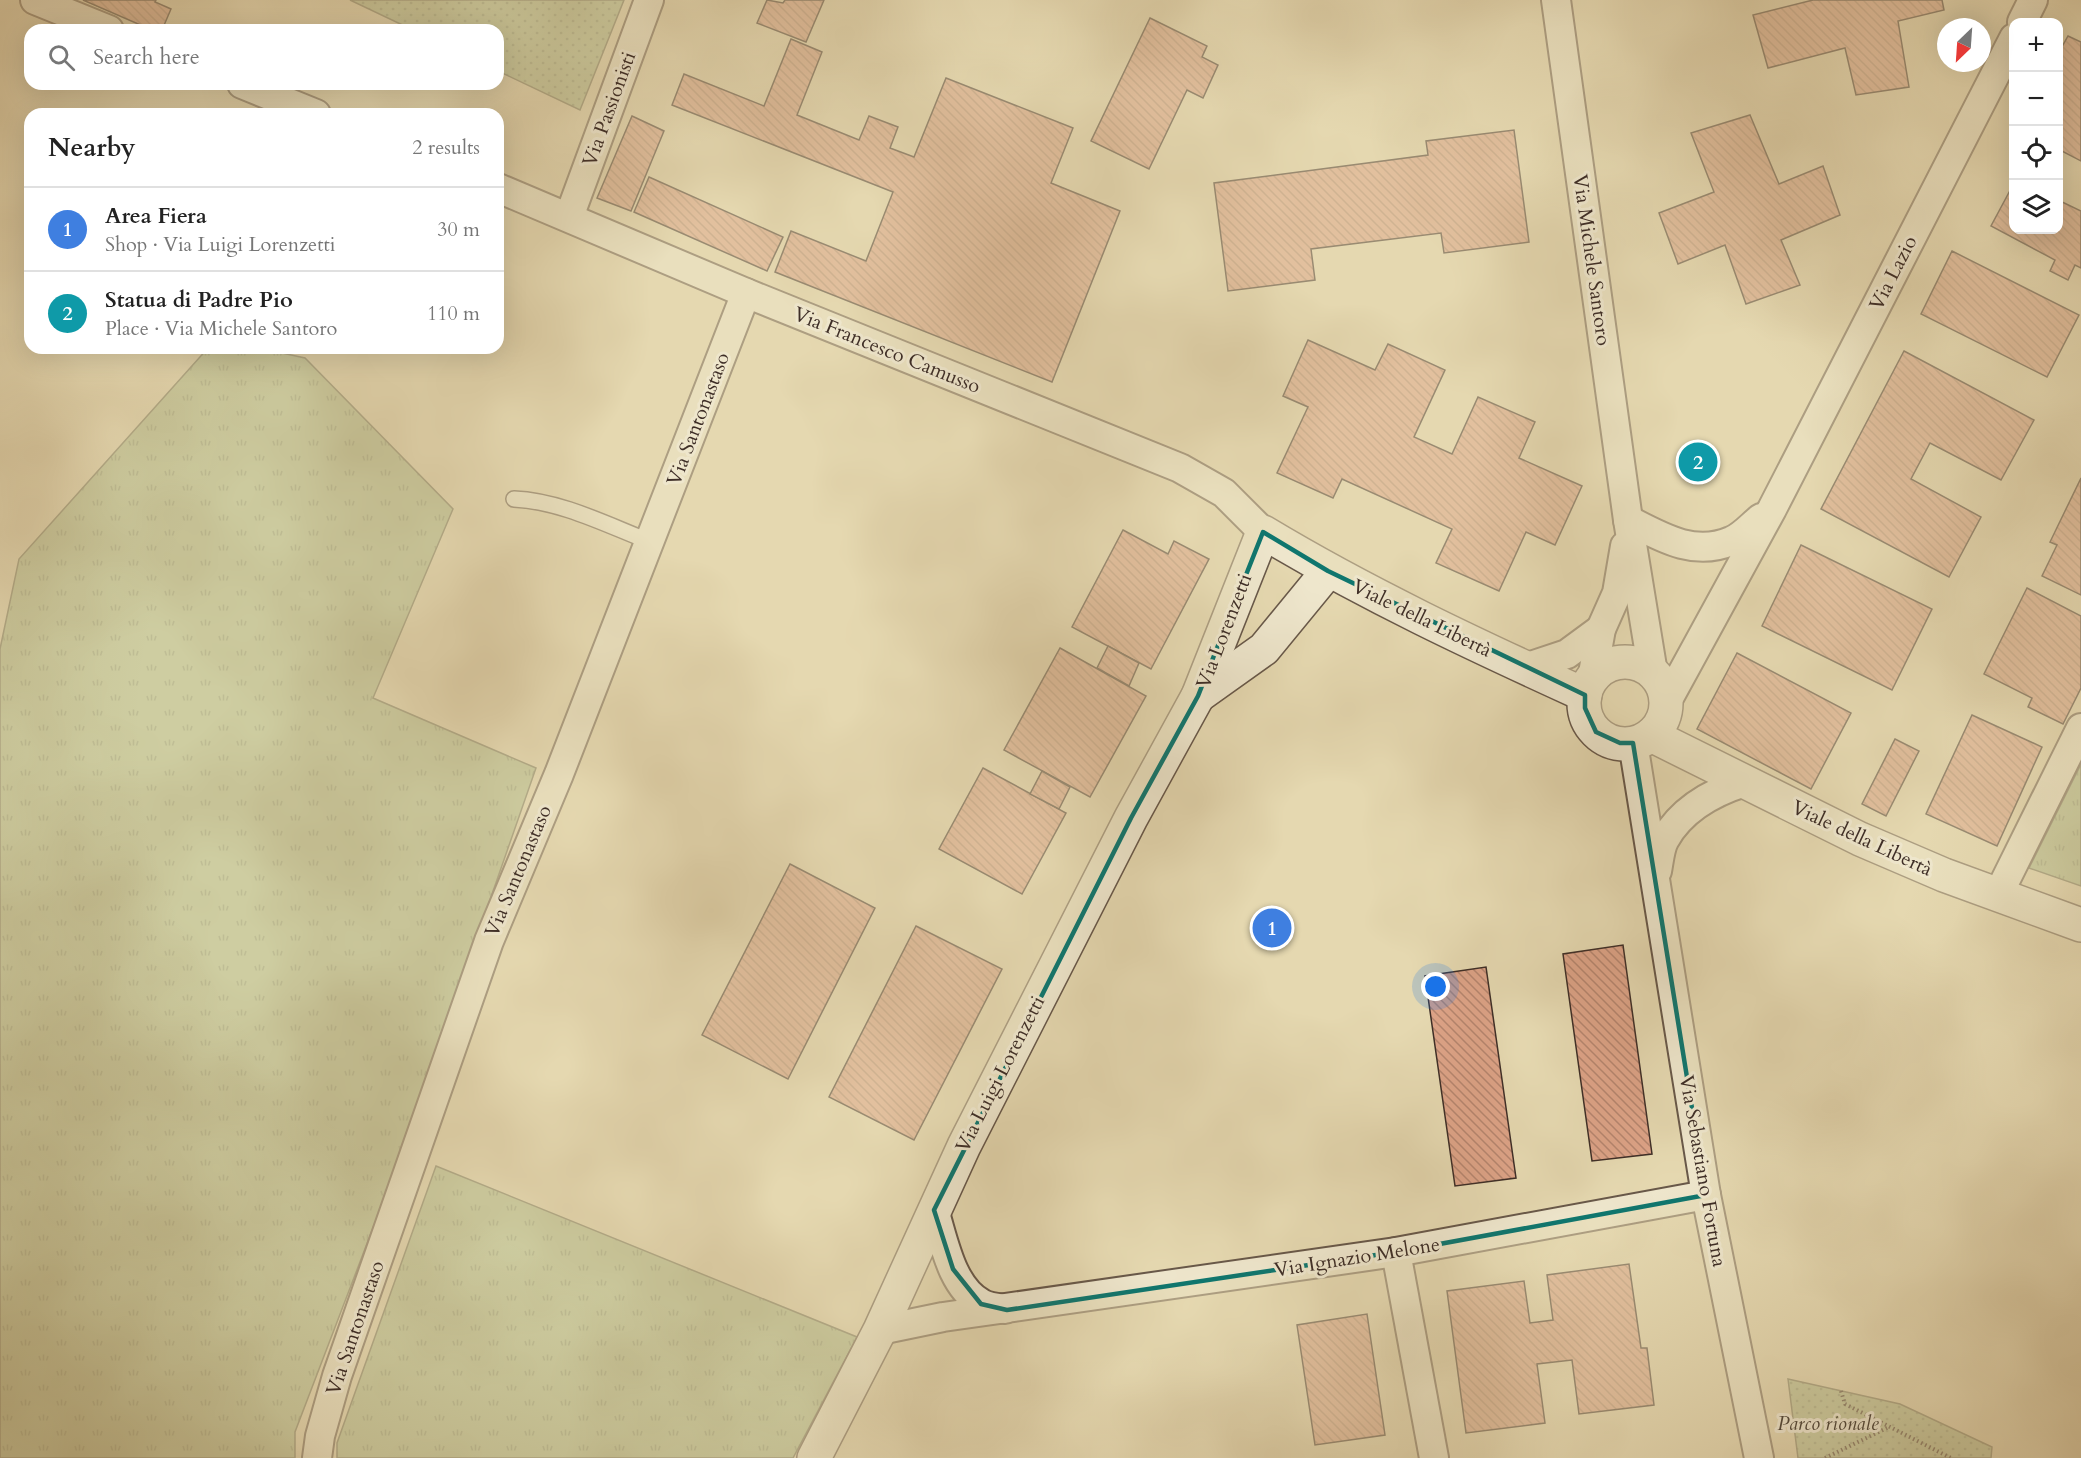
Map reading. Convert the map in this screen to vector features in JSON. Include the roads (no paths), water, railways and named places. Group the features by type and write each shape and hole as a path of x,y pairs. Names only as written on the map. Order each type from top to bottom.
{"street":[{"path":"35,0 94,24"},
{"name":"Via Passionisti","path":"569,217 649,0"},
{"name":"Via Michele Santoro","path":"1556,0 1628,520 1653,673"},
{"path":"2024,18 2033,0"},
{"name":"Via Lazio","path":"1666,703 1772,509 2009,46"},
{"path":"257,90 301,108"},
{"name":"Via Francesco Camusso","path":"504,190 746,293 1180,468 1224,493 1263,532"},
{"name":"Via Santonastaso","path":"317,1458 320,1436 337,1376 489,941 559,774 746,293"},
{"name":"Via Lazio","path":"1628,520 1666,540 1698,548 1732,541 1772,509"},
{"name":"Via Michele Santoro","path":"1588,687 1601,629 1617,593 1628,520"},
{"name":"Viale della Libertà","path":"1263,532 1328,571 1524,668 1588,687 1584,708 1596,732 1620,743 1642,739 1745,782 1860,839 1998,895 2081,925"},
{"name":"Via Lorenzetti","path":"1198,696 1263,532"},
{"name":"Via Lorenzetti","path":"1198,696 1264,649 1328,571"},
{"name":"Via Michele Santoro","path":"1524,668 1567,654 1601,629"},
{"path":"1588,687 1602,669 1615,663 1628,662 1653,673 1665,692 1666,703 1659,726 1642,739"},
{"name":"Via Luigi Lorenzetti","path":"814,1458 880,1330 964,1146 1110,860 1198,696"},
{"path":"1998,895 2081,729"},
{"name":"Via Sebastiano Fortuna","path":"1642,739 1655,882 1706,1195 1759,1458"},
{"name":"Via Sebastiano Fortuna","path":"1655,882 1664,840 1680,820 1719,790 1745,782"},
{"name":"Via Ignazio Melone","path":"880,1330 943,1317 1006,1310 1396,1252 1706,1195"},
{"name":"Via Ignazio Melone","path":"934,1210 953,1269 961,1283 981,1304 1006,1310"},
{"path":"1396,1252 1434,1458"}],"lane":[{"path":"514,499 536,500 560,507 651,542"}],"place":[{"name":"Statua di Padre Pio","path":"1698,462"},
{"name":"Area Fiera","path":"1272,928"}],"park label":[{"name":"Parco rionale","path":"1828,1423"}]}
